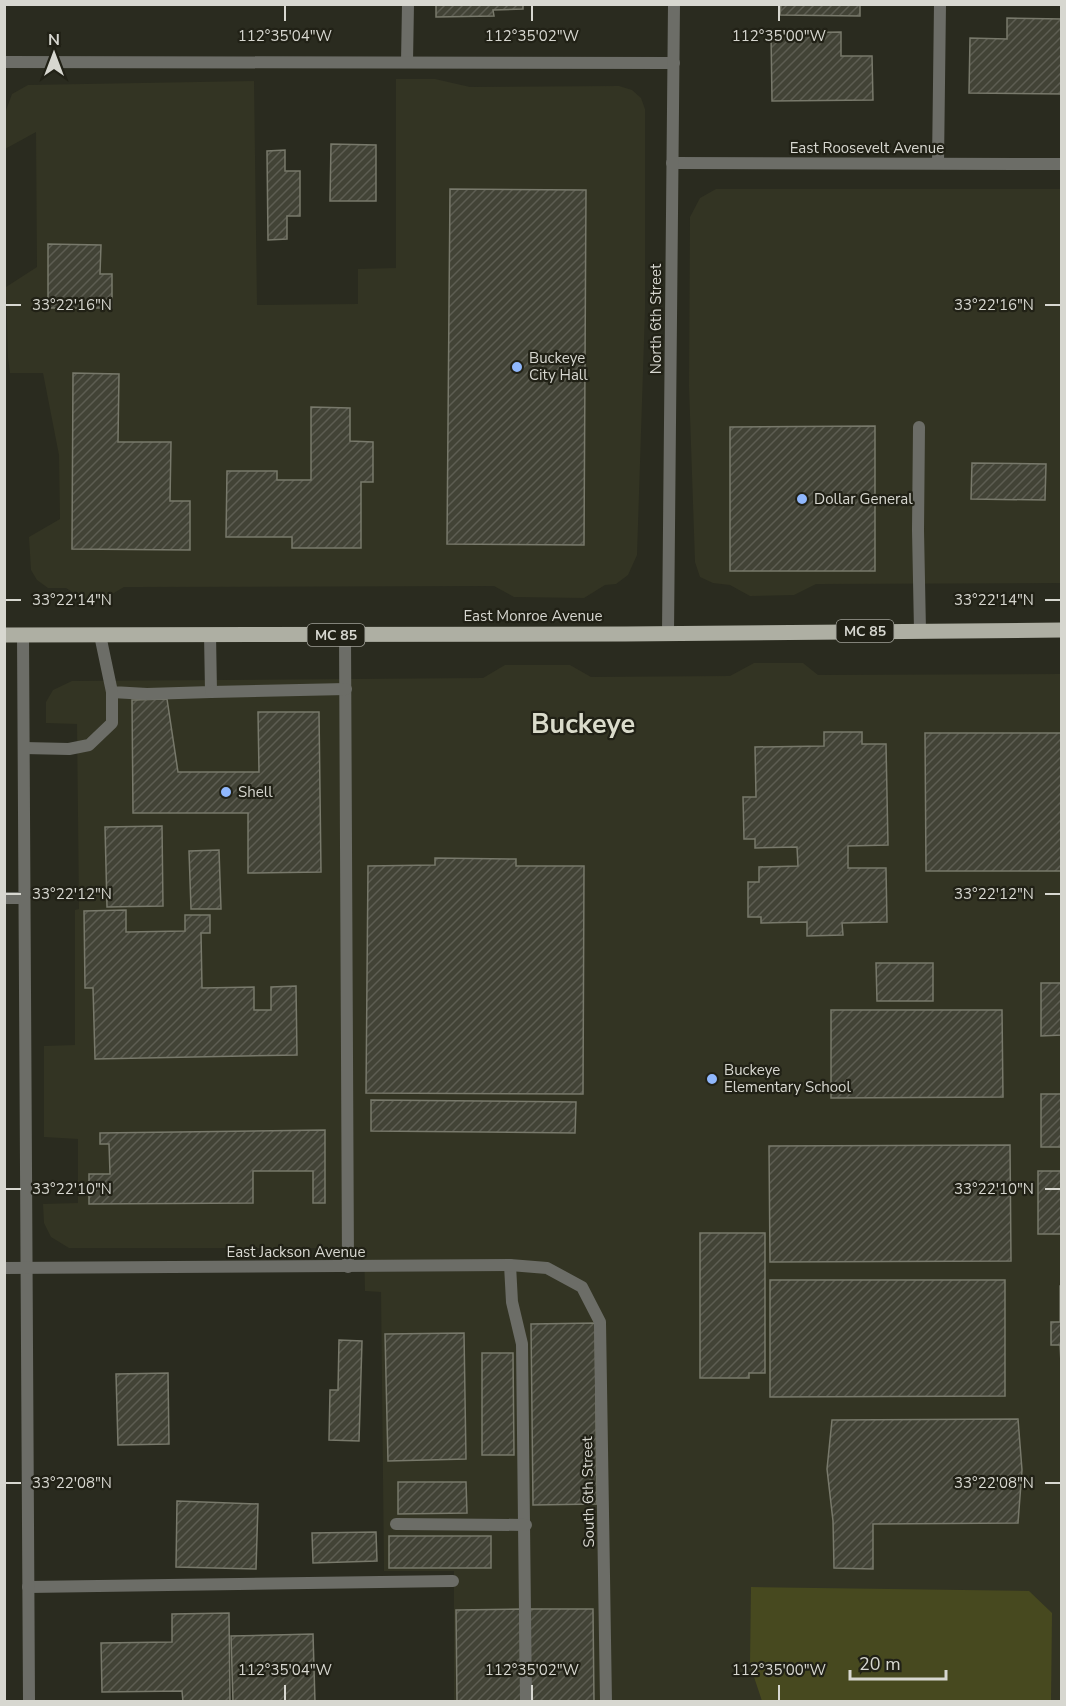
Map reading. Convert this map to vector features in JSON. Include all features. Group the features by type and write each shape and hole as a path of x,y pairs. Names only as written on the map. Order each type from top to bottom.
{"main road":[{"name":"East Monroe Avenue","path":"4,635 1062,630"}],"street":[{"path":"407,62 408,4"},
{"name":"North 6th Street","path":"668,633 674,4"},
{"path":"938,163 940,4"},
{"path":"4,62 674,63"},
{"name":"East Roosevelt Avenue","path":"672,163 1062,164"},
{"path":"919,427 920,631"},
{"path":"210,634 211,692"},
{"path":"23,635 29,1701"},
{"path":"24,748 69,749 89,745 112,723 112,692 100,635"},
{"path":"345,635 348,1267"},
{"path":"112,692 147,694 345,689"},
{"path":"4,898 24,898"},
{"path":"510,1265 512,1302 522,1344 526,1525 526,1701"},
{"name":"East Jackson Avenue","path":"4,1268 510,1265 547,1268 582,1287"},
{"name":"South 6th Street","path":"582,1287 600,1322 606,1701"},
{"path":"396,1524 526,1525"},
{"path":"28,1587 453,1581"}],"shaded area":[{"path":"396,79 435,79 470,87 619,86 632,90 641,98 645,109 645,310 637,555 628,575 616,584 605,585 584,598 514,597 494,586 124,587 102,600 85,600 66,588 48,588 37,580 31,570 29,537 60,519 59,455 43,373 10,373 8,358 6,287 37,267 36,132 5,149 5,113 12,94 28,85 254,81 257,305 358,304 358,269 396,268"},
{"path":"716,189 1061,189 1061,583 816,584 794,595 750,596 730,585 713,583 700,577 695,562 689,386 690,217 700,198"},
{"name":"Buckeye Elementary School","path":"754,663 803,663 818,675 1061,674 1061,1701 454,1701 454,1571 384,1571 381,1292 365,1291 364,1248 69,1248 51,1237 44,1223 43,1204 78,1203 78,1139 44,1137 44,1046 75,1045 75,910 79,909 77,724 46,723 46,702 53,690 72,681 483,678 505,665 570,665 591,677 730,676"}],"green space":[{"path":"751,1587 1029,1591 1052,1613 1051,1701 762,1701 750,1665"}],"building":[{"path":"436,4 523,4 523,9 493,10 494,16 436,17"},
{"path":"781,4 860,4 860,16 780,15"},
{"path":"1007,18 1062,19 1062,94 969,93 970,38 1007,39"},
{"path":"841,32 841,56 872,56 873,100 772,101 771,33"},
{"path":"331,144 376,145 376,201 330,201"},
{"path":"285,150 285,171 300,171 300,216 287,216 287,239 268,240 267,151"},
{"name":"Buckeye City Hall","path":"450,189 586,190 584,545 447,544"},
{"path":"48,244 101,245 100,274 112,274 112,308 48,308"},
{"path":"73,373 119,374 118,442 171,442 170,501 190,501 190,550 72,549"},
{"path":"311,407 350,408 350,441 373,442 373,482 361,482 361,548 292,548 292,537 226,537 227,471 277,471 277,480 311,480"},
{"name":"Dollar General","path":"875,426 875,571 730,571 730,427"},
{"path":"972,463 1046,464 1045,500 971,499"},
{"name":"Shell","path":"167,699 178,772 259,772 258,712 319,712 321,872 248,873 248,813 133,813 132,700"},
{"path":"824,732 862,732 862,744 886,744 888,845 848,846 848,868 886,868 887,922 842,923 843,935 807,936 807,922 761,923 761,917 748,917 748,882 759,882 759,867 798,866 797,847 755,848 755,839 744,839 743,797 756,797 755,747 824,746"},
{"path":"925,733 1062,733 1062,871 926,871"},
{"path":"162,826 163,906 107,907 105,827"},
{"path":"219,850 221,909 191,909 189,851"},
{"path":"435,858 516,859 516,866 584,866 583,1094 366,1093 368,866 435,865"},
{"path":"126,910 126,932 185,931 185,915 210,915 210,933 201,933 202,988 254,987 254,1010 271,1010 271,987 296,986 297,1055 95,1059 93,988 85,988 84,911"},
{"path":"876,963 933,963 933,1001 877,1001"},
{"path":"1041,983 1062,983 1062,1035 1041,1036"},
{"path":"831,1010 1002,1010 1003,1097 831,1098"},
{"path":"1041,1094 1062,1094 1062,1147 1041,1147"},
{"path":"371,1100 576,1102 575,1133 371,1131"},
{"path":"325,1130 325,1203 313,1203 313,1171 253,1171 253,1203 89,1204 89,1174 110,1174 109,1144 100,1144 100,1133"},
{"path":"1010,1145 1011,1261 770,1262 769,1146"},
{"path":"1038,1171 1062,1171 1062,1234 1038,1234"},
{"path":"700,1233 765,1233 765,1373 749,1373 749,1378 700,1378"},
{"path":"770,1280 1005,1280 1005,1396 770,1397"},
{"path":"1060,1286 1062,1286 1062,1381 1060,1345 1051,1345 1051,1322 1060,1322"},
{"path":"595,1323 597,1504 533,1505 531,1324"},
{"path":"464,1333 466,1459 388,1461 385,1334"},
{"path":"339,1340 362,1341 359,1441 329,1440 330,1390 338,1390"},
{"path":"482,1353 513,1353 514,1455 482,1455"},
{"path":"168,1373 169,1444 118,1445 116,1374"},
{"path":"1018,1419 1022,1470 1018,1523 873,1524 873,1569 834,1568 833,1521 827,1469 832,1420"},
{"path":"398,1482 466,1482 467,1513 398,1514"},
{"path":"177,1501 258,1504 256,1569 176,1567"},
{"path":"376,1532 377,1561 313,1563 312,1533"},
{"path":"389,1536 491,1536 491,1568 389,1568"},
{"path":"520,1609 521,1702 457,1702 456,1610"},
{"path":"529,1609 593,1609 594,1702 530,1702"},
{"path":"229,1613 230,1702 183,1702 182,1691 102,1692 101,1643 172,1642 172,1614"},
{"path":"313,1634 315,1702 233,1702 231,1636"}],"place":[{"name":"Buckeye City Hall","path":"517,367"},
{"name":"Dollar General","path":"802,499"},
{"name":"Shell","path":"226,792"},
{"name":"Buckeye Elementary School","path":"712,1079"}],"district":[{"name":"Buckeye","path":"583,724"}]}
